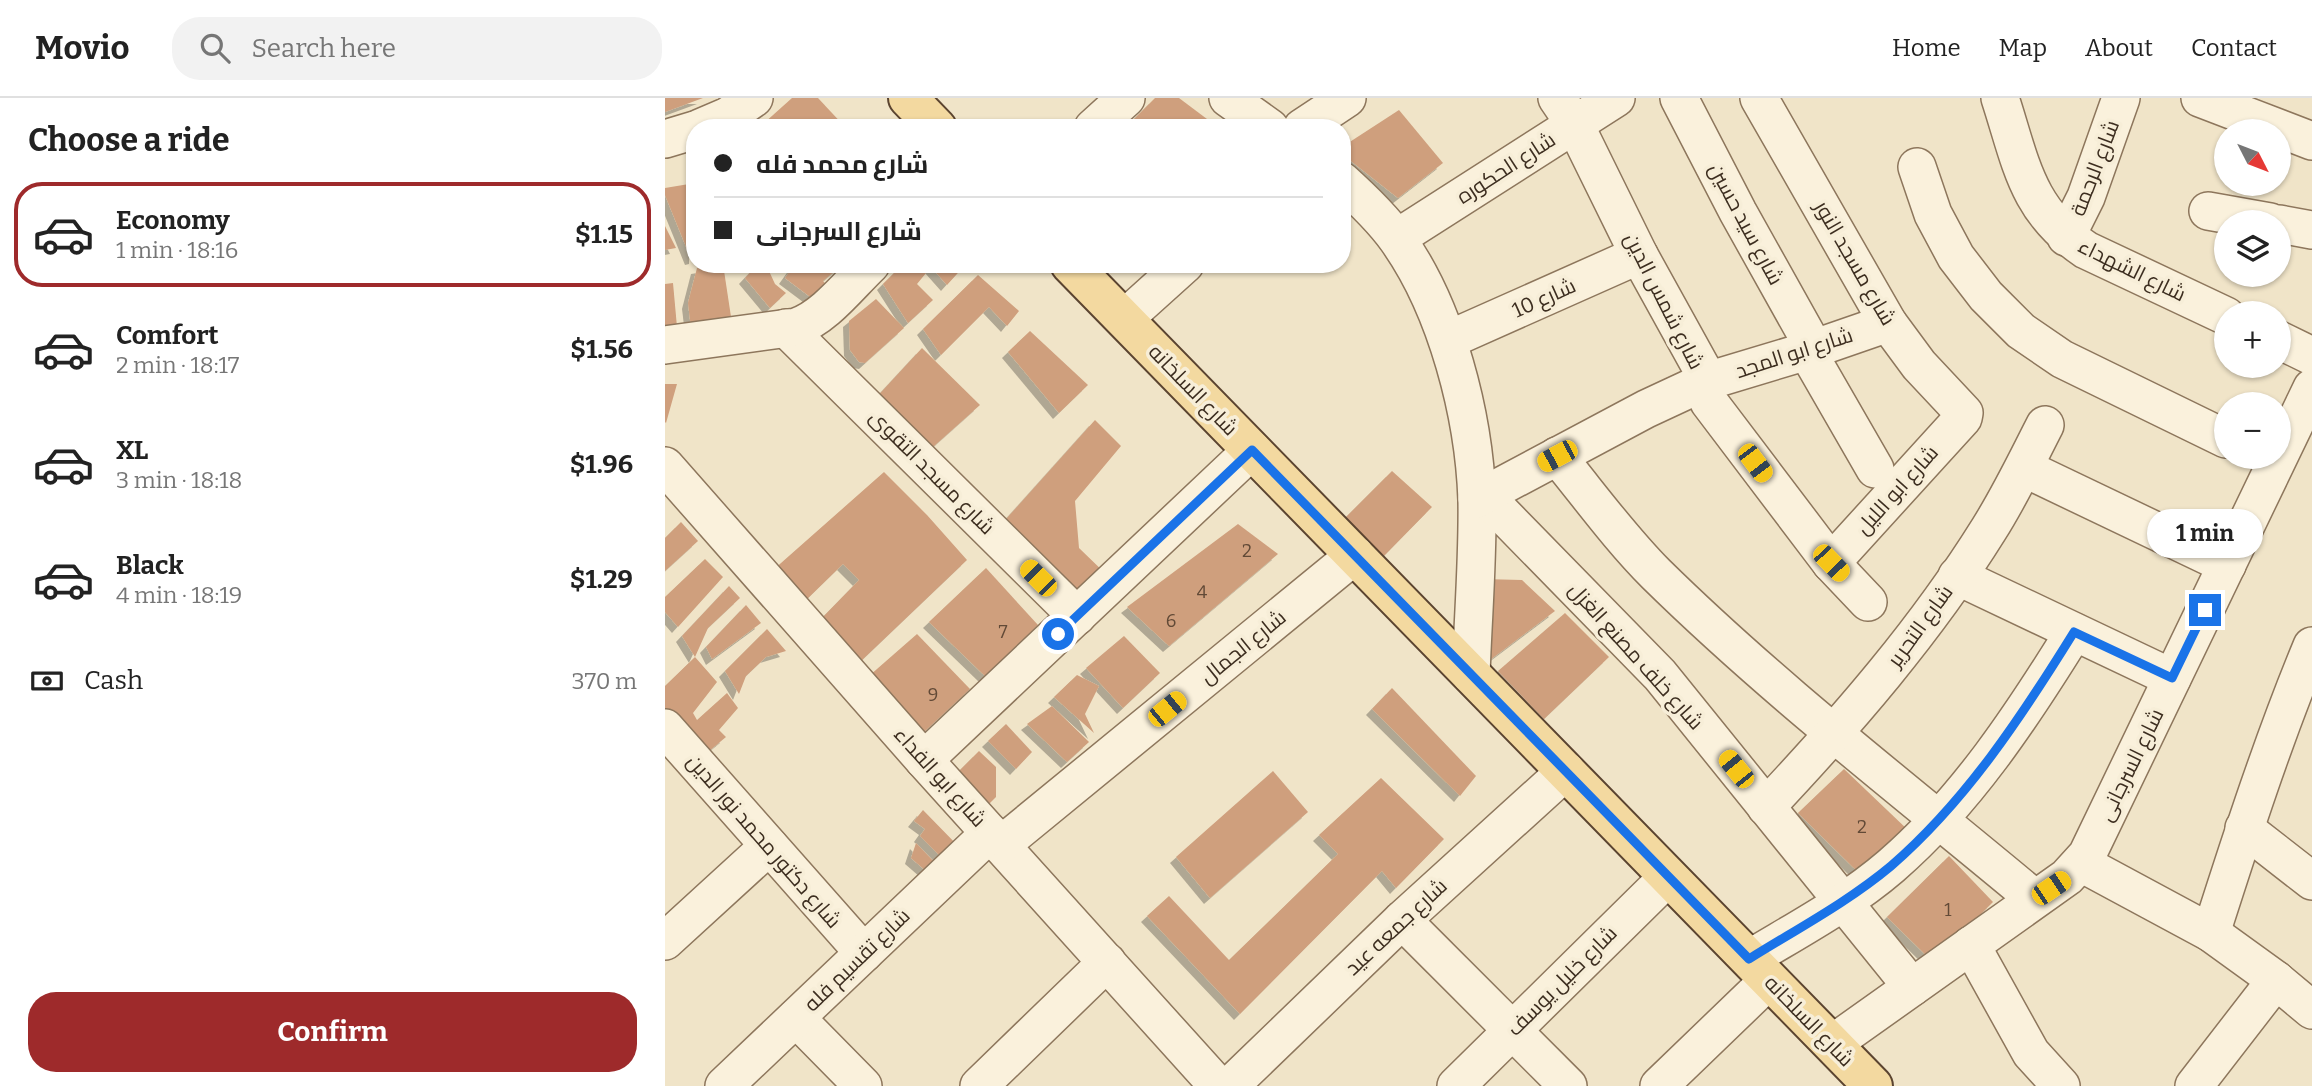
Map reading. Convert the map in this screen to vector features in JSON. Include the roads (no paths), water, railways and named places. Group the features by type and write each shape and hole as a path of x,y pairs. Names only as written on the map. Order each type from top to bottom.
{"main road":[{"path":"908,98 928,119"},
{"name":"شارع السلخانه","path":"1079,273 1832,1044 1859,1081"}],"street":[{"path":"722,119 754,98"},
{"path":"1228,98 1257,119"},
{"path":"1316,119 1347,98"},
{"name":"شارع الحكوره","path":"1397,239 1565,111 1616,98"},
{"name":"شارع سيد حسين","path":"1679,98 1875,469"},
{"name":"شارع مسجد النور","path":"1759,98 1888,323 1919,365 1963,412 1963,418"},
{"name":"شارع الشهداء","path":"2000,98 2036,200 2049,220 2066,237 2086,250 2214,310"},
{"name":"شارع الرحمة","path":"2066,237 2086,197 2120,98"},
{"path":"2200,98 2312,141"},
{"name":"شارع شمس الدين","path":"1565,111 1639,255 1702,369 1709,402 1831,563 1868,602"},
{"path":"665,139 686,133"},
{"path":"1917,167 1933,214 1956,257 1986,296 2021,331 2062,359 2214,433"},
{"path":"1351,190 1397,239 1423,280 1448,341 1469,429 1481,497 1471,675"},
{"path":"2208,211 2214,212"},
{"path":"2291,226 2312,230"},
{"name":"شارع 10","path":"1448,341 1639,255"},
{"path":"665,345 805,324 813,320 862,273"},
{"path":"1124,320 1175,273"},
{"name":"شارع ابو المجد","path":"1481,497 1646,409 1704,382 1888,323"},
{"name":"شارع مسجد التقوى","path":"786,328 1077,616"},
{"path":"2291,346 2312,356"},
{"name":"شارع السرجانى","path":"2291,424 2312,388"},
{"name":"شارع ابو الليل","path":"1831,563 1963,418"},
{"name":"شارع التحرير","path":"1766,807 1834,735 1895,661 1989,529 2045,425"},
{"path":"924,760 1252,450"},
{"path":"1557,456 1654,572 1759,671 2035,899"},
{"name":"شارع ابو الفداء","path":"665,466 924,760 1219,1086"},
{"path":"2024,468 2227,565"},
{"name":"شارع السرجانى","path":"1832,1044 2067,877 2081,863 2092,846 2227,565 2266,469"},
{"name":"شارع خلف مصنع الغزل","path":"1481,497 1660,675 1912,987"},
{"name":"شارع الجمال","path":"995,839 1355,555"},
{"path":"1957,576 2172,678"},
{"path":"1659,1086 1759,970 1842,901 1889,867 1939,819 1999,745 2039,689 2074,632"},
{"path":"2211,933 2244,828 2312,646"},
{"name":"شارع دكتور محمد نور الدين","path":"665,728 864,953"},
{"name":"شارع جمعه عيد","path":"1230,1086 1402,920 1566,771"},
{"path":"2244,828 2312,881"},
{"name":"شارع تقسيم فله","path":"724,1086 864,953 995,839"},
{"path":"665,941 769,846"},
{"path":"2081,863 2211,933 2312,1010"},
{"name":"شارع خليل يوسف","path":"1456,1086 1668,877"},
{"path":"1402,920 1568,1086"},
{"path":"1971,945 2031,1053 2061,1086"},
{"path":"979,1086 1107,962"},
{"path":"2194,1086 2276,980"},
{"path":"796,1018 863,1086"}]}
